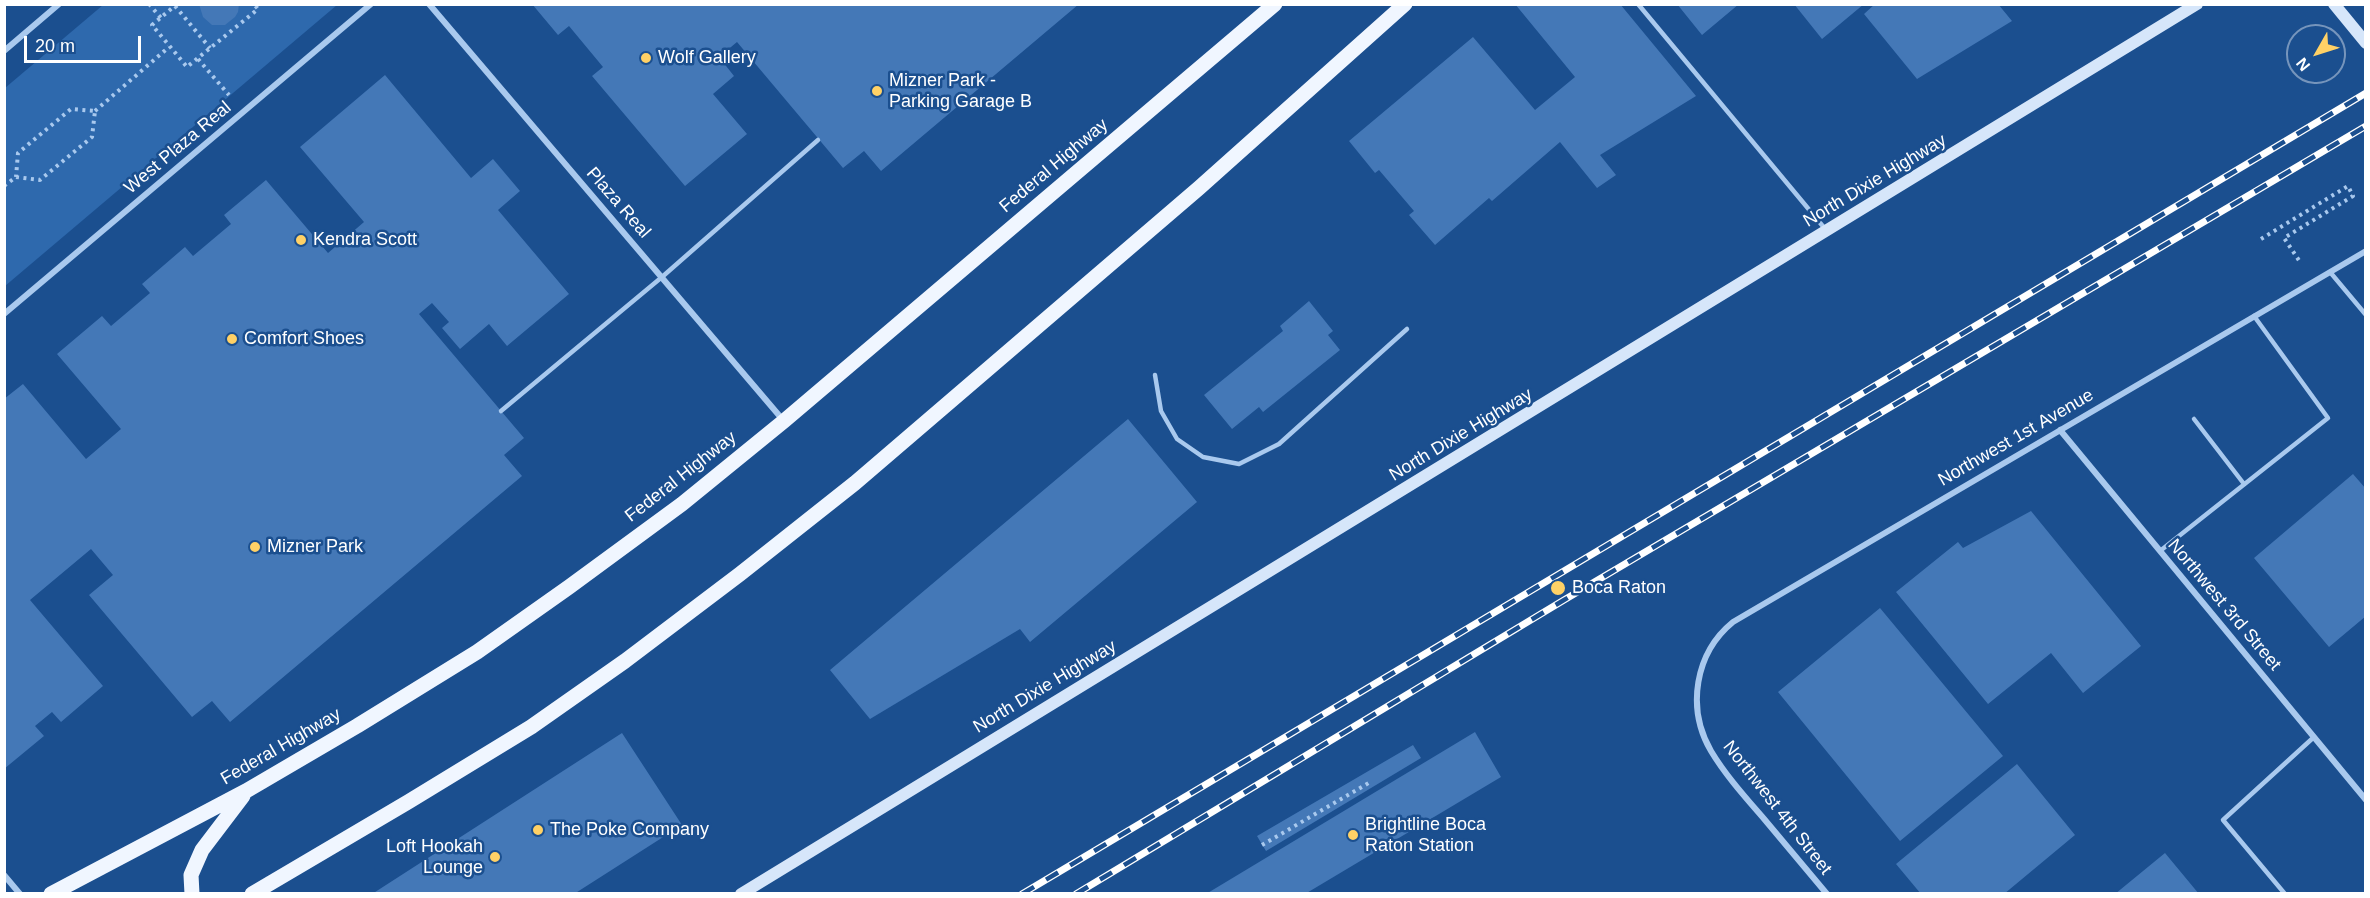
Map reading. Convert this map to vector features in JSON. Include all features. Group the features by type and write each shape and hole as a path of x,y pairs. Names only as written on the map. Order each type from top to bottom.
{"main road":[{"name":"Federal Highway","path":"51,894 246,791 477,652 681,504 784,421 1275,4"},
{"path":"252,894 531,727 625,661 740,574 838,497 928,421 1277,120 1405,4"},
{"name":"North Dixie Highway","path":"741,894 2197,4"},
{"path":"2334,4 2366,43"},
{"path":"192,894 191,875 202,850 246,791"}],"street":[{"path":"4,51 59,4"},
{"name":"West Plaza Real","path":"4,314 371,4"},
{"name":"Plaza Real","path":"429,4 784,421"},
{"name":"Northwest 1st Avenue","path":"1700,669 1713,642 1733,622 2366,251"},
{"name":"Northwest 3rd Street","path":"2060,430 2366,800"},
{"name":"Northwest 4th Street","path":"1700,669 1697,697 1705,738 1741,791 1827,894"},
{"path":"4,875 20,894"}],"lane":[{"path":"1638,4 1827,232"},
{"path":"501,411 662,277 818,140"},
{"path":"2330,272 2366,315"},
{"path":"2160,551 2328,418 2254,316"},
{"path":"1155,375 1161,411 1177,439 1203,457 1239,464 1279,444 1407,329"},
{"path":"2194,419 2244,484"},
{"path":"2284,894 2223,820 2314,737"}],"path":[{"path":"149,4 161,18"},
{"path":"210,48 176,5 152,25 187,68 258,9 254,4"},
{"path":"4,186 16,177 40,180 92,137 95,111 169,47"},
{"path":"198,59 244,112"},
{"path":"16,177 18,153 71,109 95,111"},
{"path":"2260,239 2348,186 2354,196 2284,238 2300,263"},
{"path":"1262,845 1371,781"}],"shaded area":[{"path":"103,5 337,5 5,286 5,88"}],"building":[{"path":"199,4 239,4 235,17 225,25 212,25 203,17"},
{"name":"Mizner Park - Parking Garage B","path":"532,4 1079,4 881,171 864,151 843,168 737,42 719,57 734,76 713,94 747,134 685,186 592,76 603,67 569,26 558,35"},
{"path":"1515,4 1620,4 1696,96 1600,155 1616,175 1597,188 1560,142 1492,201 1489,198 1435,245 1409,215 1414,211 1379,170 1375,173 1349,141 1473,37 1535,110 1575,77"},
{"path":"1677,4 1739,4 1702,35"},
{"path":"1794,4 1864,4 1822,39"},
{"path":"1875,4 1998,4 2012,21 1917,79 1864,14"},
{"path":"385,75 471,178 493,159 520,191 498,210 569,294 507,346 489,324 460,349 442,328 449,322 432,303 419,314 524,438 504,455 522,476 230,722 212,701 192,717 89,595 113,575 91,549 30,600 103,686 61,722 52,712 35,726 44,736 4,769 4,399 23,384 86,459 121,429 57,354 102,316 111,326 150,293 142,284 185,247 193,256 231,224 224,215 266,180 328,253 364,222 300,147"},
{"path":"1309,301 1333,331 1328,335 1340,350 1263,412 1259,407 1232,429 1204,395 1283,331 1280,326"},
{"path":"1128,419 1197,502 1030,642 1020,629 870,719 830,670"},
{"path":"2353,474 2366,489 2366,616 2329,647 2254,558"},
{"path":"2031,511 2141,646 2083,693 2051,653 1988,704 1896,592 1958,542 1963,548"},
{"path":"1880,608 2003,756 1900,841 1778,692"},
{"name":"Brightline Boca Raton Station","path":"1475,732 1501,777 1305,894 1206,894"},
{"path":"622,733 682,825 574,894 372,894"},
{"path":"1413,745 1421,758 1266,851 1257,836"},
{"path":"2017,764 2075,835 2004,894 1921,894 1896,864"},
{"path":"2165,853 2199,894 2115,894"}],"railway":[{"path":"1022,894 2366,93"},
{"path":"1076,894 1564,600 2366,126"}],"place":[{"name":"Wolf Gallery","path":"646,58"},
{"name":"Mizner Park - Parking Garage B","path":"877,91"},
{"name":"Kendra Scott","path":"301,240"},
{"name":"Comfort Shoes","path":"232,339"},
{"name":"Mizner Park","path":"255,547"},
{"name":"Boca Raton","path":"1558,588"},
{"name":"The Poke Company","path":"538,830"},
{"name":"Brightline Boca Raton Station","path":"1353,835"},
{"name":"Loft Hookah Lounge","path":"495,857"}]}
